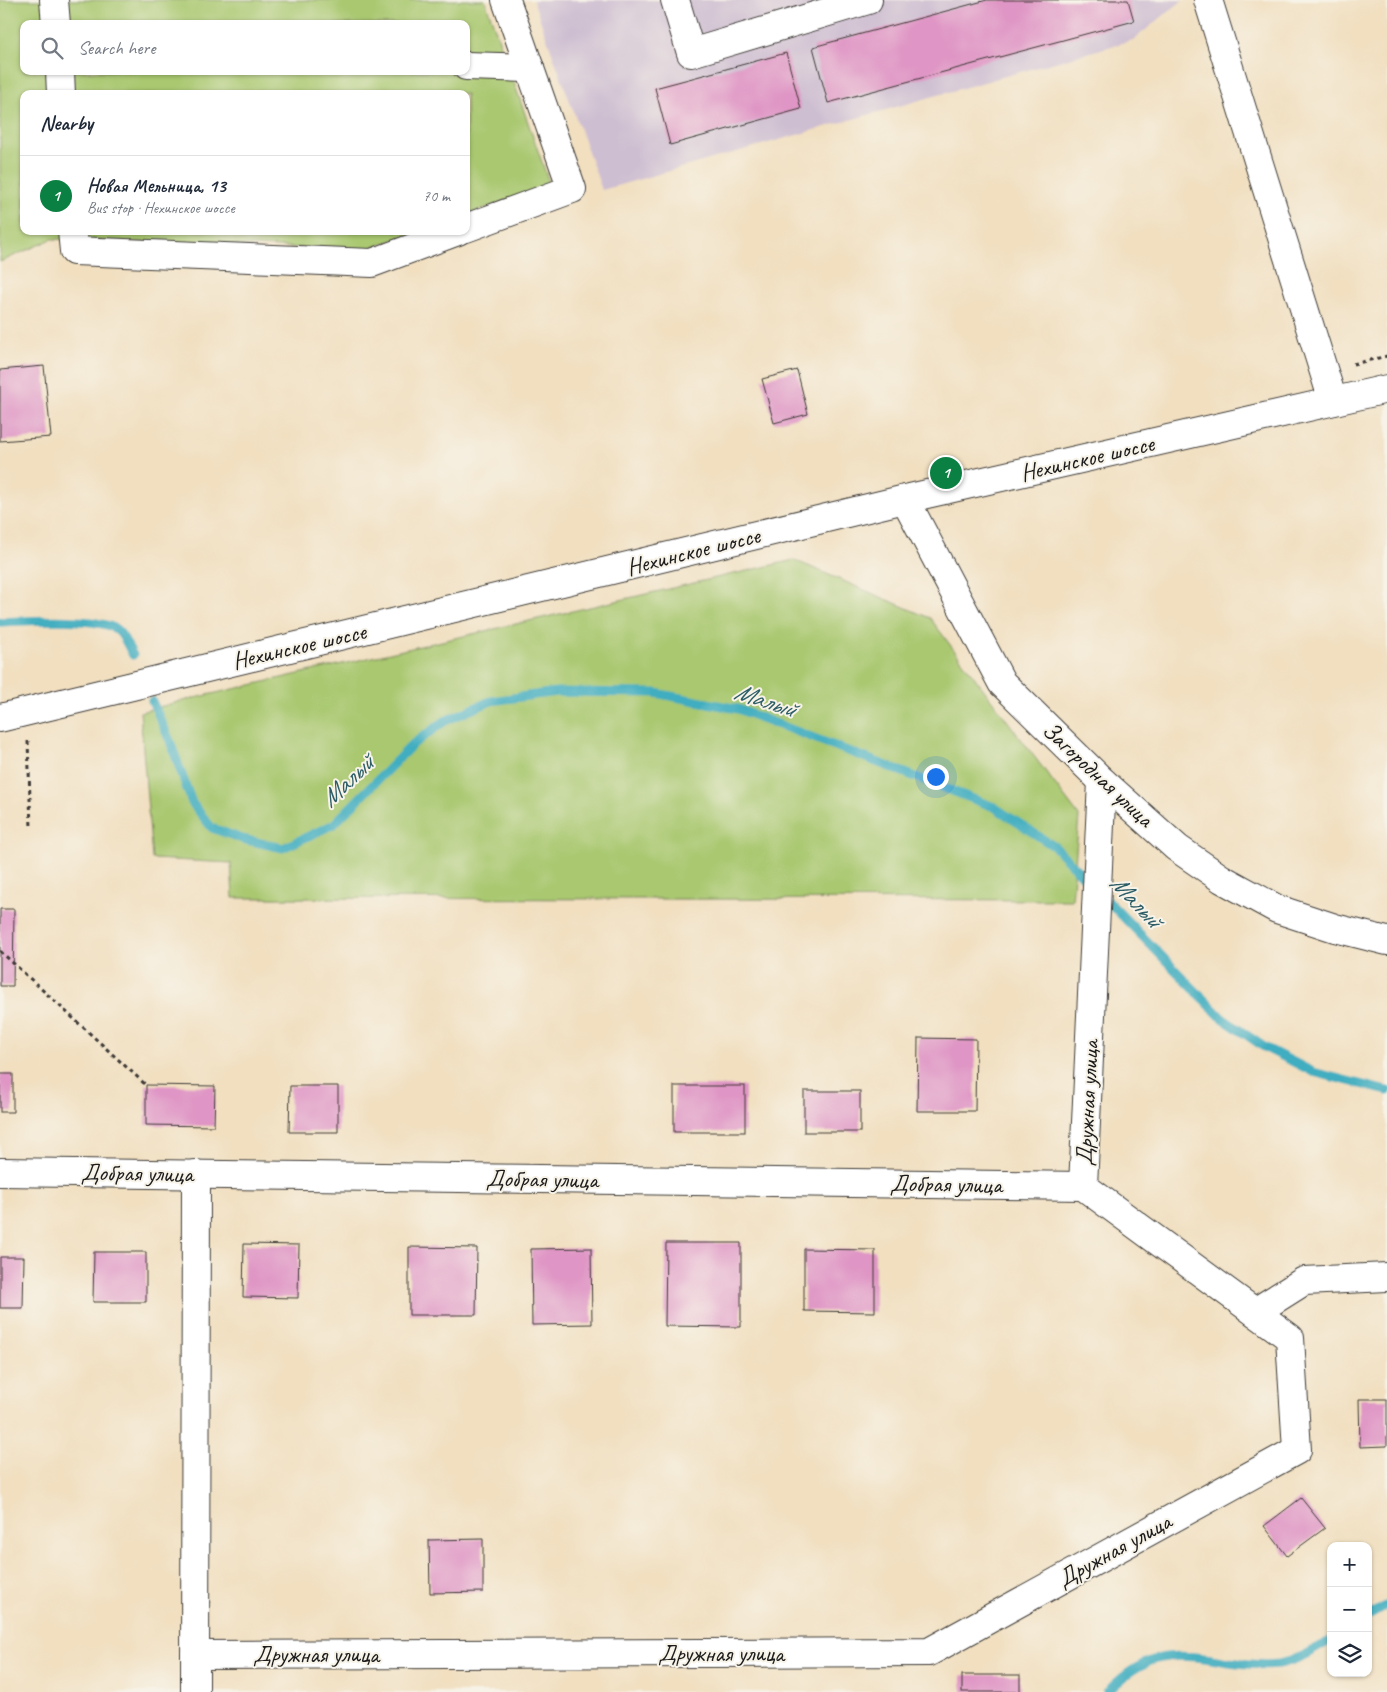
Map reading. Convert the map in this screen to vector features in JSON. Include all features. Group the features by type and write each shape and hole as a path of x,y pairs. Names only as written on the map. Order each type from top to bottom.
{"street":[{"path":"54,0 56,20"},
{"path":"470,227 572,189 506,0"},
{"path":"675,0 691,53 868,0"},
{"path":"1208,0 1333,401"},
{"path":"470,66 530,68"},
{"path":"60,75 61,90"},
{"path":"72,235 74,251 372,263 447,235"},
{"name":"Нехинское шоссе","path":"0,718 905,499 1387,388"},
{"name":"Загородная улица","path":"905,499 1002,683 1102,781 1177,848 1222,879 1277,909 1335,928 1387,941"},
{"name":"Дружная улица","path":"195,1655 928,1652 1297,1450 1290,1338 1083,1186 1102,781"},
{"name":"Добрая улица","path":"0,1172 1083,1186"},
{"path":"195,1692 196,1174"},
{"path":"1255,1312 1304,1280 1387,1277"}],"path":[{"path":"28,711 31,828"},
{"path":"0,951 146,1085"}],"shaded area":[{"path":"533,0 1183,0 1133,40 602,190"}],"green space":[{"path":"0,0 485,0 550,185 470,214 470,90 20,90 20,235 408,235 365,250 52,239 0,262"},
{"path":"794,560 930,618 1079,816 1072,900 233,898 231,863 152,859 140,712"}],"building":[{"path":"987,0 1128,0 1134,21 828,103 813,47"},
{"path":"786,53 801,109 670,145 655,88"},
{"path":"44,366 51,437 0,441 0,370"},
{"path":"797,370 808,414 774,423 762,379"},
{"path":"0,909 14,909 13,986 0,986"},
{"path":"918,1038 976,1039 975,1111 917,1111"},
{"path":"0,1074 13,1074 13,1112 0,1112"},
{"path":"146,1085 215,1086 214,1126 146,1125"},
{"path":"290,1086 338,1086 338,1132 289,1132"},
{"path":"674,1086 745,1086 745,1132 674,1132"},
{"path":"804,1091 860,1091 860,1132 804,1132"},
{"path":"666,1243 741,1243 741,1327 665,1326"},
{"path":"244,1244 299,1245 298,1298 243,1297"},
{"path":"409,1247 477,1248 476,1315 409,1315"},
{"path":"591,1248 592,1324 532,1325 531,1249"},
{"path":"804,1249 875,1250 875,1312 804,1311"},
{"path":"94,1252 146,1252 146,1302 93,1302"},
{"path":"0,1257 24,1257 23,1308 0,1308"},
{"path":"1359,1399 1387,1399 1387,1446 1360,1447"},
{"path":"1301,1498 1325,1528 1287,1556 1264,1526"},
{"path":"483,1539 483,1592 430,1593 429,1540"},
{"path":"962,1675 1020,1675 1020,1692 962,1692"}],"waterway":[{"name":"Малый","path":"0,622 60,620 93,622 107,625 119,632 133,655"},
{"name":"Малый","path":"152,701 170,741 192,803 212,828 242,839 283,848 334,824 413,744 445,721 491,701 557,692 655,693 738,709 994,807 1055,847 1091,884"},
{"name":"Малый","path":"1102,895 1222,1018 1264,1047 1313,1072 1387,1091"},
{"path":"1372,1614 1387,1605"},
{"path":"1107,1692 1122,1678 1149,1661 1177,1656 1248,1664 1279,1664 1300,1657 1327,1642"}],"place":[{"name":"Новая Мельница, 13","path":"946,473"}]}
